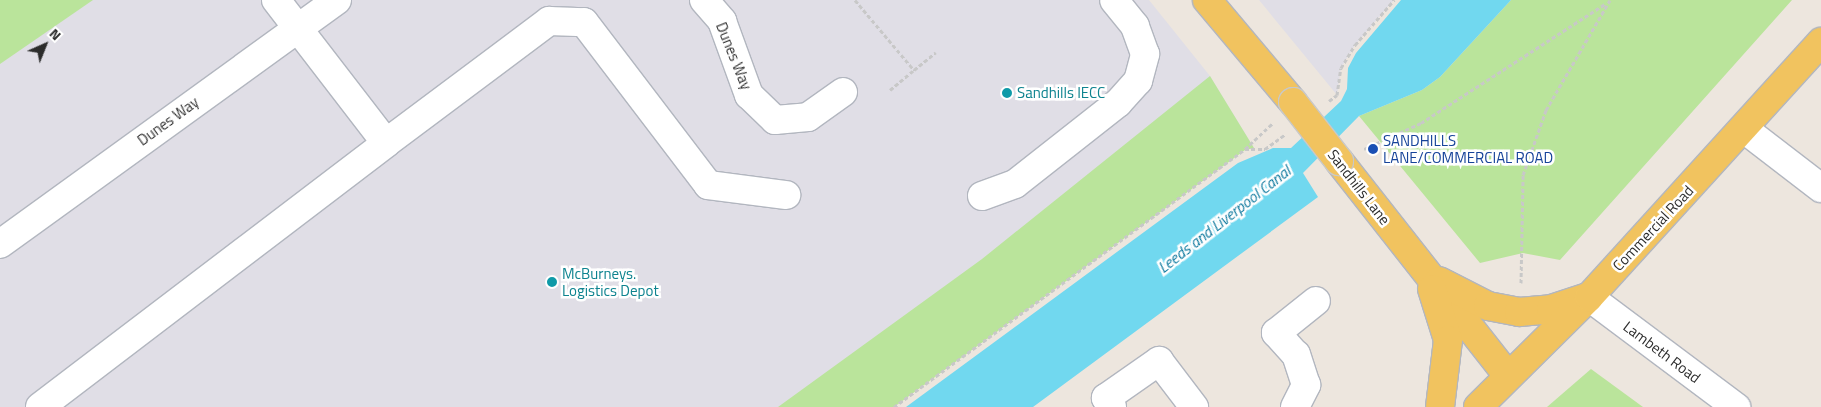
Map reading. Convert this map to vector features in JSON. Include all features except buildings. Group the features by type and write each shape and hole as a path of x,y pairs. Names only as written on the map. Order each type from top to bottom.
{"main road":[{"name":"Sandhills Lane","path":"1207,0 1293,102 1508,376"},
{"name":"Commercial Road","path":"1478,407 1589,297 1744,129 1821,42"},
{"path":"1427,274 1480,303 1519,312 1551,309 1589,297"},
{"path":"1427,274 1448,340 1440,407"}],"street":[{"path":"276,0 386,143"},
{"name":"Dunes Way","path":"0,244 337,0"},
{"name":"Dunes Way","path":"704,0 722,21 749,95 776,120 808,117 843,92"},
{"path":"982,196 1015,184 1118,102 1138,81 1145,54 1135,26 1114,0"},
{"path":"40,407 386,143 549,22 584,22 708,185 786,195"},
{"path":"1744,129 1821,188"},
{"name":"Lambeth Road","path":"1589,297 1736,407"},
{"path":"1295,407 1306,385 1296,356 1276,333 1316,300"},
{"path":"1112,407 1106,398 1160,361 1194,407"}],"path":[{"path":"854,0 914,70"},
{"path":"1323,106 1337,95 1341,68 1355,45 1394,0"},
{"path":"1339,161 1420,123 1608,2"},
{"path":"1519,312 1523,175 1546,110 1608,2"},
{"path":"890,90 936,52"},
{"path":"894,407 1245,150 1293,102"},
{"path":"1245,150 1265,150 1287,133"}],"shaded area":[{"path":"0,0 1149,0 1210,76 1254,148 1245,150 894,407 0,407"},
{"path":"1259,0 1394,0 1355,45 1341,68 1337,95"}],"green space":[{"path":"0,0 93,0 0,64"},
{"path":"1511,0 1792,0 1560,260 1523,253 1480,263 1359,116 1422,90 1440,77"},
{"path":"1210,76 1254,148 1245,150 894,407 778,407 982,259"},
{"path":"1591,369 1643,407 1547,407"}],"water":[{"name":"Leeds and Liverpool Canal","path":"1401,0 1511,0 1440,77 1422,90 1359,116 1303,173 1318,197 1033,407 906,407 1238,163 1273,148 1291,148 1341,101 1347,89 1348,68 1356,53"}],"place":[{"name":"Sandhills IECC","path":"1007,93"},
{"name":"SANDHILLS LANE/COMMERCIAL ROAD","path":"1373,149"},
{"name":"McBurneys. Logistics Depot","path":"552,282"}]}
